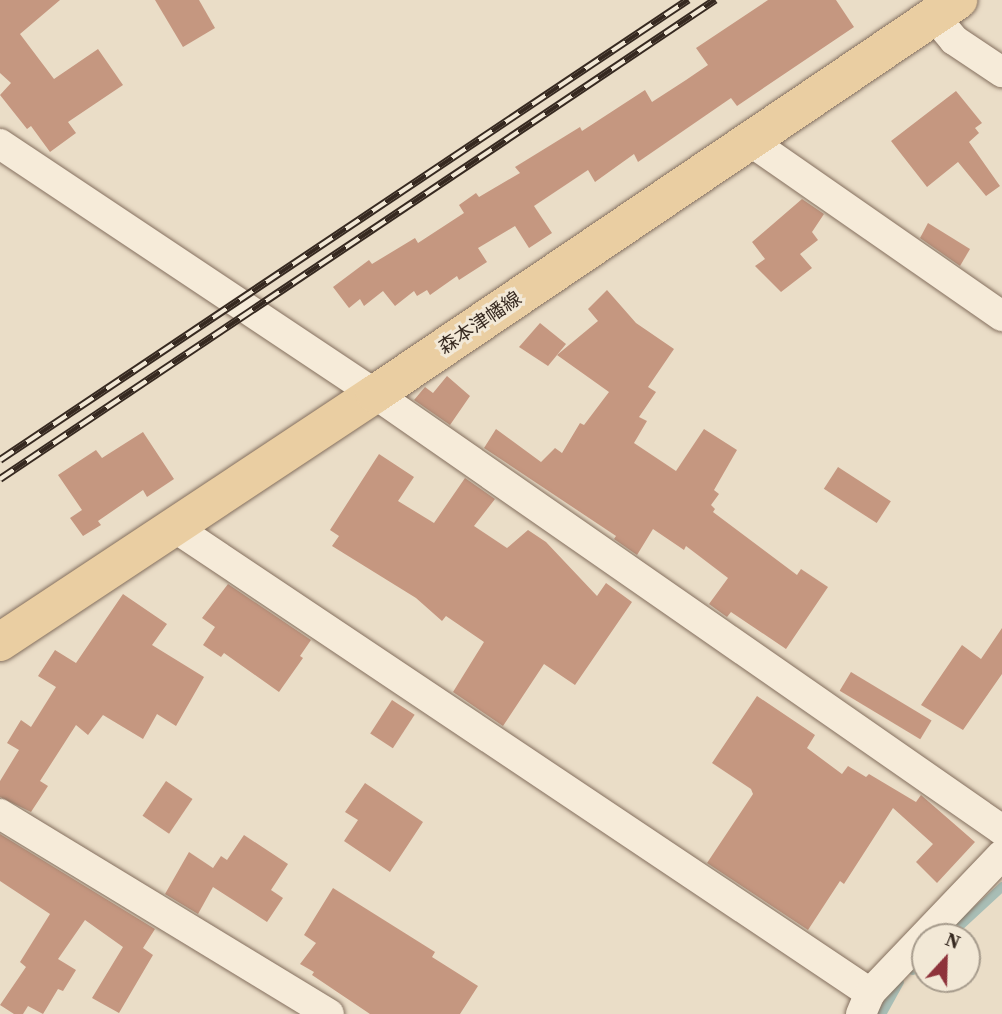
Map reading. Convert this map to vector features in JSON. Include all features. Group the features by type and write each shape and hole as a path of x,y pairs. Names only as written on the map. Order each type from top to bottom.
{"main road":[{"name":"森本津幡線","path":"0,642 374,394 946,8"}],"street":[{"path":"946,8 954,40 1002,72"},
{"path":"750,141 1002,316"},
{"path":"0,144 374,394 1002,830"},
{"path":"174,527 865,1003 1002,855"},
{"path":"0,814 329,1014"}],"building":[{"path":"0,0 60,0 20,34 54,79 98,49 123,85 68,122 76,133 50,152 31,126 27,129 0,95 11,83 0,73"},
{"path":"155,0 199,0 215,28 183,47"},
{"path":"768,0 836,0 854,27 737,106 731,98 638,162 634,154 595,182 588,170 534,206 552,233 529,248 515,226 478,248 487,262 459,280 457,276 430,295 427,290 417,296 414,291 395,306 383,291 364,306 360,299 349,308 333,287 369,260 372,264 415,238 418,243 464,213 459,205 476,193 479,197 520,173 515,167 580,127 582,131 645,90 652,102 686,80 708,65 696,48"},
{"path":"956,91 982,123 975,128 979,133 969,142 1000,186 986,196 958,162 927,187 891,141"},
{"path":"802,199 824,214 812,232 818,240 800,254 812,268 781,292 755,266 765,259 752,242"},
{"path":"928,223 970,249 960,266 920,238"},
{"path":"607,290 636,323 674,349 648,387 656,392 639,417 647,421 634,443 676,471 704,429 737,450 714,490 719,494 711,505 715,509 713,512 797,575 801,569 828,587 786,649 731,612 727,617 709,604 728,578 686,546 684,550 653,529 637,555 614,539 616,536 484,448 496,429 541,462 555,448 562,453 580,423 584,425 609,392 557,355 598,321 588,309"},
{"path":"540,323 566,344 548,366 519,347"},
{"path":"447,376 470,396 450,425 414,400 425,387 433,393"},
{"path":"143,432 174,479 147,497 143,490 98,521 101,525 83,536 70,518 82,510 58,475 96,450 102,458"},
{"path":"379,454 414,477 398,501 434,523 465,478 495,499 474,526 507,548 528,530 546,542 597,596 606,583 632,602 575,685 544,664 503,726 453,692 484,642 446,616 442,621 416,598 332,546 339,536 330,530"},
{"path":"838,467 891,501 877,523 824,489"},
{"path":"228,584 311,640 300,656 303,658 279,692 224,653 221,657 203,645 215,627 202,618"},
{"path":"123,594 167,624 152,645 204,677 176,726 157,714 143,739 103,715 88,735 76,725 40,781 48,786 31,812 0,797 0,781 19,750 7,743 21,720 31,727 56,687 38,676 55,650 76,663"},
{"path":"1002,628 1002,674 963,730 921,705 962,645 981,659"},
{"path":"851,672 932,720 920,739 840,691"},
{"path":"757,696 815,735 807,748 842,774 848,766 866,777 869,774 916,802 921,795 975,842 937,883 916,862 933,844 893,808 844,884 840,881 808,930 707,863 753,794 751,789 712,763"},
{"path":"392,700 415,715 393,748 370,734"},
{"path":"166,781 193,799 169,834 143,816"},
{"path":"365,783 423,822 390,872 344,841 358,820 345,812"},
{"path":"0,834 155,929 143,948 153,955 119,1013 92,998 123,947 85,920 58,959 76,970 63,991 58,989 43,1014 28,1006 23,1014 14,1014 0,1005 26,967 20,962 50,914 0,881"},
{"path":"244,835 288,864 271,890 283,898 267,922 213,887 198,914 165,894 189,852 213,868 221,856 227,860"},
{"path":"333,888 435,952 432,957 478,986 460,1014 370,1014 300,964 316,943 304,935"}],"waterway":[{"path":"962,923 1002,886"},
{"path":"881,1014 899,982"}],"railway":[{"path":"0,460 688,0"},
{"path":"0,479 715,0"}]}
